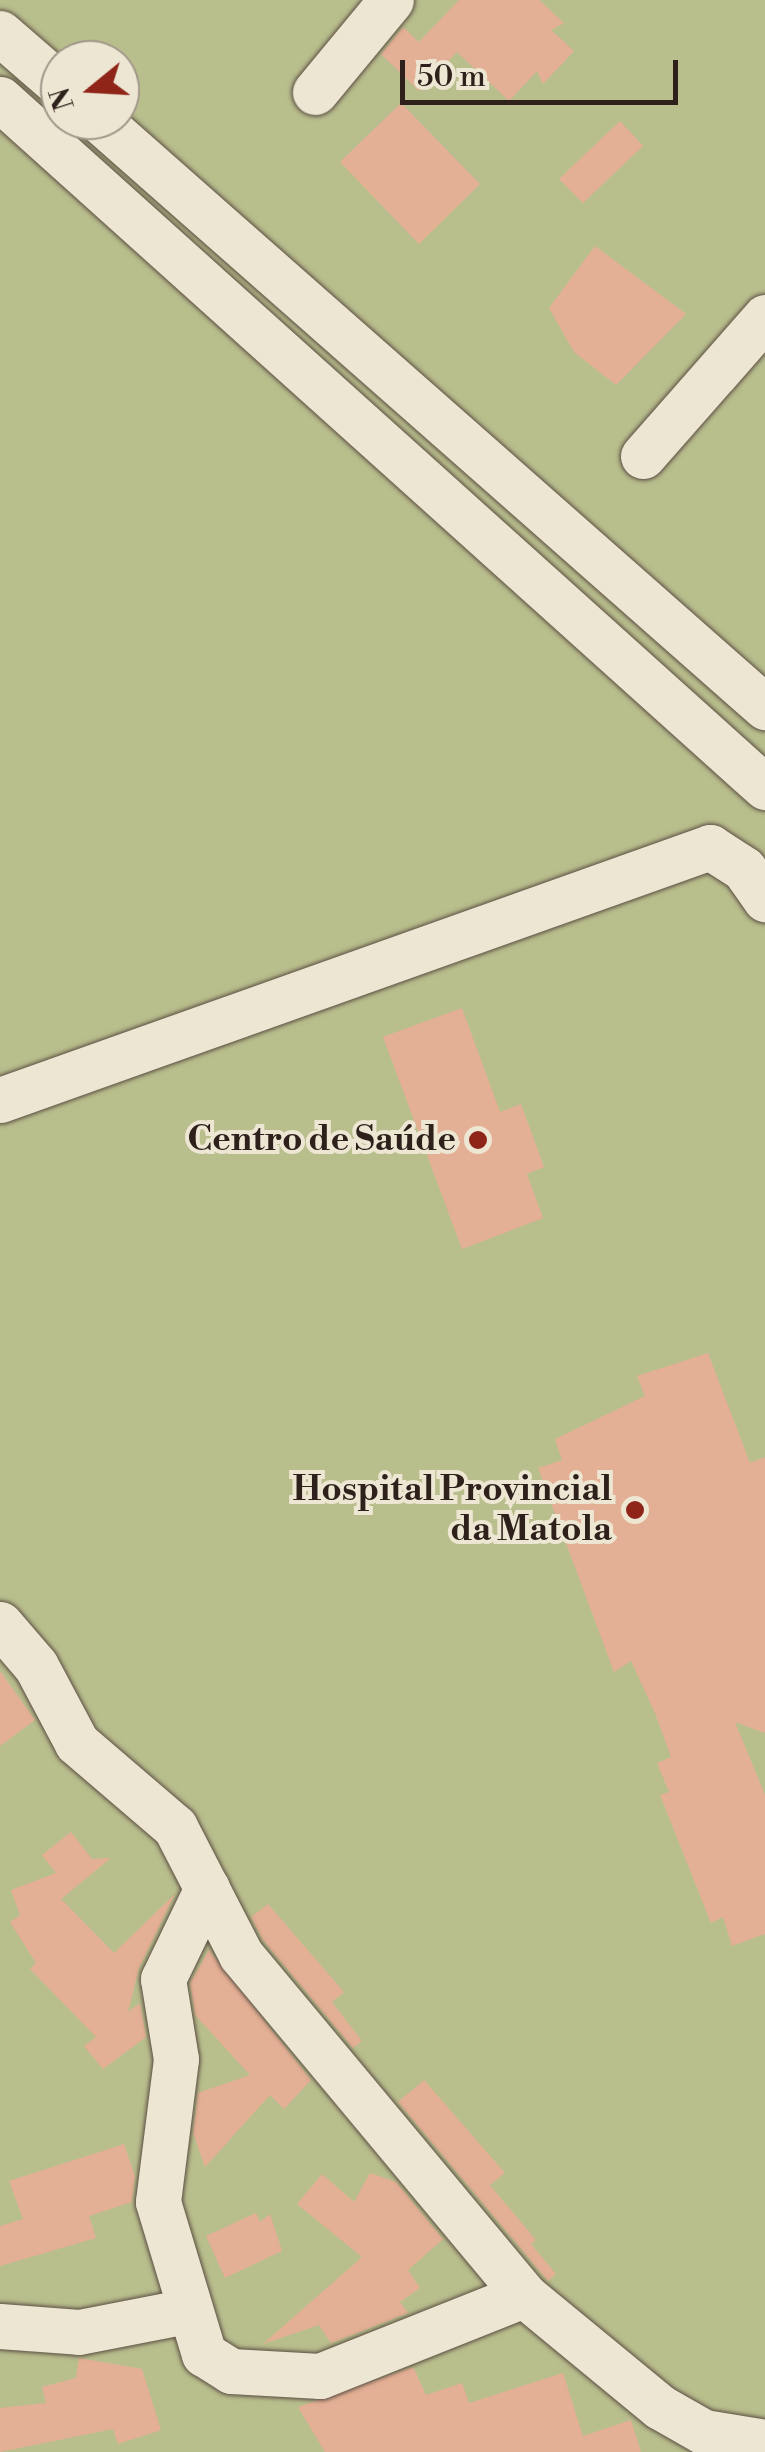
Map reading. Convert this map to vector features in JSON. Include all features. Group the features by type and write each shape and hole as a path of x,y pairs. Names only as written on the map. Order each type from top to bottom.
{"street":[{"path":"314,92 390,0"},
{"path":"0,32 40,68"},
{"path":"0,99 765,787"},
{"path":"122,140 765,707"},
{"path":"644,456 765,317"},
{"path":"0,1100 693,851 710,847 744,869 765,898"},
{"path":"0,1624 36,1666 77,1743 160,1809 242,1955 524,2295 660,2407 704,2432 765,2442"},
{"path":"207,1888 163,1979 176,2059 159,2212 204,2354 216,2366 289,2379 360,2362 524,2295"},
{"path":"0,2326 79,2332 187,2310"}],"green space":[{"path":"0,0 765,0 765,2452 0,2452"}],"building":[{"path":"459,0 539,0 564,23 551,30 574,51 543,84 537,71 509,101 457,52 419,91 381,54 403,27 419,42"},
{"path":"401,103 480,184 419,244 340,162"},
{"path":"620,121 643,146 583,203 559,179"},
{"path":"595,246 686,314 616,385 574,352 549,308"},
{"name":"Centro de Saúde","path":"462,1008 500,1112 521,1104 544,1167 527,1174 543,1218 462,1249 383,1037"},
{"name":"Hospital Provincial da Matola","path":"708,1353 750,1463 765,1457 765,1733 735,1722 765,1795 765,1934 732,1946 723,1917 711,1923 660,1795 669,1792 657,1763 671,1757 655,1713 631,1661 614,1672 538,1468 562,1460 555,1439 645,1396 637,1376"},
{"path":"0,1671 35,1720 0,1746"},
{"path":"71,1832 92,1859 111,1858 61,1899 114,1953 175,1894 139,1968 128,2012 140,2003 146,2037 103,2069 84,2046 96,2037 30,1969 36,1963 10,1922 20,1915 11,1890 56,1873 42,1855"},
{"path":"268,1904 344,1992 332,2002 362,2041 353,2048 263,1940 251,1917"},
{"path":"209,1950 311,2080 284,2109 270,2095 205,2167 193,2133 198,2093 250,2075 195,2015 190,1983"},
{"path":"424,2080 505,2173 490,2185 536,2240 531,2244 556,2274 548,2281 398,2102"},
{"path":"124,2144 135,2176 132,2202 89,2216 96,2238 0,2266 0,2226 23,2219 9,2181"},
{"path":"370,2173 396,2182 443,2239 408,2270 420,2288 400,2302 408,2313 331,2343 319,2325 263,2344 362,2257 297,2204 322,2174 354,2202"},
{"path":"256,2213 260,2222 270,2214 282,2251 225,2278 206,2236"},
{"path":"79,2358 142,2369 161,2430 118,2444 113,2429 0,2452 0,2408 46,2403 42,2387 76,2378"},
{"path":"413,2367 426,2395 462,2383 469,2403 563,2373 583,2436 631,2420 641,2452 325,2452 298,2407"}],"place":[{"name":"Centro de Saúde","path":"478,1140"},
{"name":"Hospital Provincial da Matola","path":"635,1510"}]}
